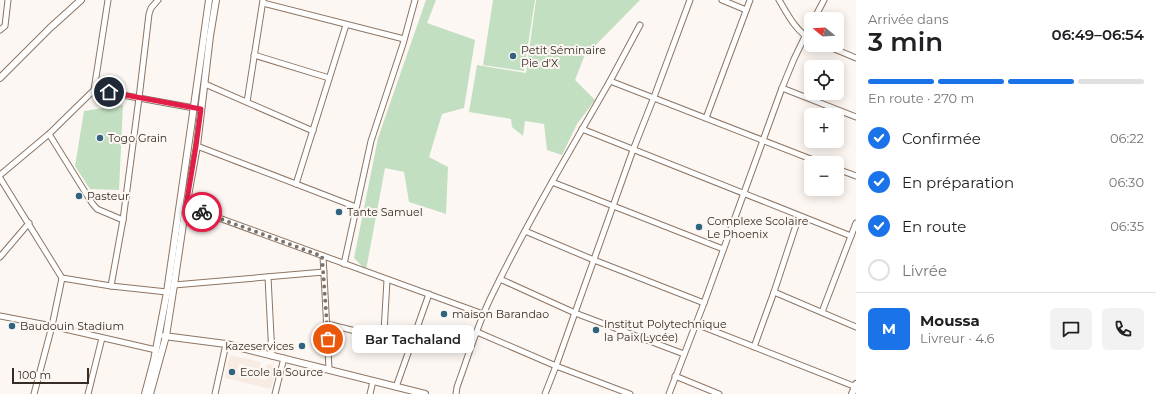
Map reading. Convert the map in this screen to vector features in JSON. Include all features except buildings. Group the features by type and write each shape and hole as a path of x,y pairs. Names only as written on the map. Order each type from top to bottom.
{"street":[{"path":"0,30 5,26 8,0"},
{"path":"0,78 50,28 81,0"},
{"path":"34,394 52,326 62,278 0,176 49,134 94,90 108,0"},
{"path":"111,286 123,220 149,14 151,8 158,0"},
{"path":"150,394 166,336 174,285 194,108 209,0"},
{"path":"145,394 159,336 183,205 196,146 216,0"},
{"path":"344,264 371,141 404,40 415,0"},
{"path":"545,394 633,150 690,0"},
{"path":"722,0 746,10"},
{"path":"706,118 750,0"},
{"path":"779,0 804,35"},
{"path":"818,12 824,0"},
{"path":"247,102 263,1 404,40"},
{"path":"296,184 346,25"},
{"path":"456,394 457,387 484,314 524,230 640,26"},
{"path":"668,394 704,303 762,140 782,88 804,38"},
{"path":"842,52 856,58"},
{"path":"254,55 329,78"},
{"path":"610,81 804,156"},
{"path":"205,84 313,131"},
{"path":"782,88 856,117"},
{"path":"94,90 201,109"},
{"path":"582,129 850,236"},
{"path":"49,134 97,209 123,220"},
{"path":"196,146 356,207"},
{"path":"844,172 856,176"},
{"path":"552,182 723,249"},
{"path":"183,205 484,314"},
{"path":"754,347 799,216"},
{"path":"822,312 856,222"},
{"path":"0,257 29,223"},
{"path":"524,230 594,260 704,303"},
{"path":"322,256 329,369"},
{"path":"174,285 324,272"},
{"path":"268,277 272,356"},
{"path":"62,278 111,286 167,292"},
{"path":"500,279 575,313 684,354"},
{"path":"327,324 376,336 382,335 384,332 387,280"},
{"path":"774,292 856,326"},
{"path":"396,387 429,294"},
{"path":"0,316 52,326 156,350"},
{"path":"696,324 856,386 852,394"},
{"path":"477,332 556,366 630,394"},
{"path":"159,336 226,344 425,394"},
{"path":"88,394 102,338"},
{"path":"215,394 226,344"},
{"path":"275,394 284,358"},
{"path":"675,376 719,394"},
{"path":"370,394 373,381"}],"shaded area":[{"name":"Ecole la Source","path":"230,355 261,362 259,369 239,364 237,372 266,380 268,373 265,372 267,364 277,366 271,389 225,378"}],"green space":[{"path":"426,0 436,0 427,23 475,40 464,108 442,114 429,157 448,167 446,214 409,202 404,172 385,168 366,270 354,258 378,138"},
{"path":"493,0 535,0 524,71 483,65"},
{"path":"536,0 640,0 584,57 575,80 595,100 577,124 562,155 547,150 544,124 525,121 523,136 512,127 511,119 469,112 477,65 526,73"},
{"name":"Togo Grain","path":"123,105 119,190 90,189 75,166 84,111"}],"way so far":[{"path":"202,212 322,256 328,339"}],"place":[{"name":"Petit Séminaire Pie d'X","path":"513,56"},
{"name":"Togo Grain","path":"100,138"},
{"name":"Pasteur","path":"79,196"},
{"name":"Tante Samuel","path":"339,212"},
{"name":"Complexe Scolaire Le Phoenix","path":"699,227"},
{"name":"maison Barandao","path":"444,314"},
{"name":"Baudouin Stadium","path":"12,326"},
{"name":"Institut Polytechnique la Paix(Lycée)","path":"596,330"},
{"name":"Bar Tachaland","path":"328,339"},
{"name":"kazeservices","path":"302,346"},
{"name":"Ecole la Source","path":"232,372"}],"route":[{"path":"109,92 201,109 186,206 202,212"}]}
